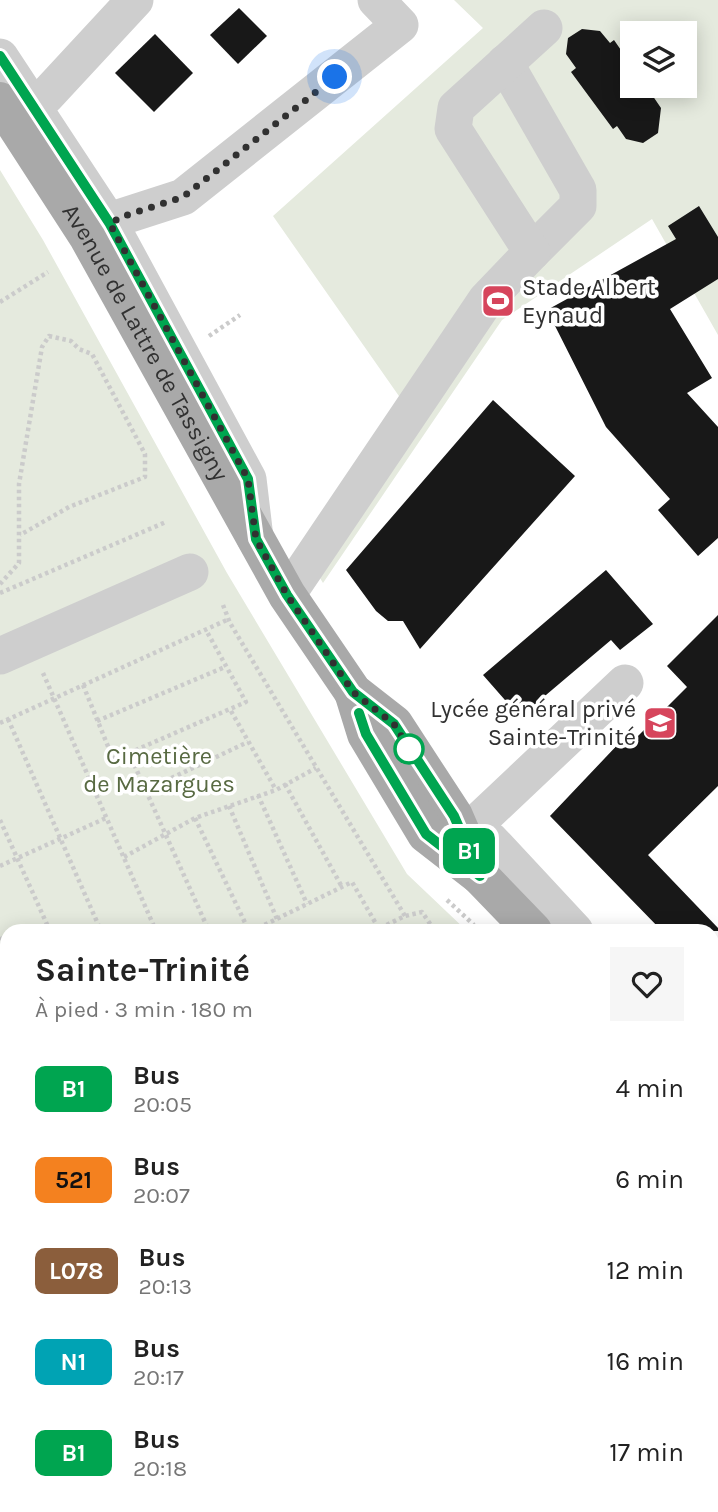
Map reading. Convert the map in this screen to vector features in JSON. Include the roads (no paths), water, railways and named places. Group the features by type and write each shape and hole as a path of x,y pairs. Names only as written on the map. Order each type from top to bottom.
{"main road":[{"name":"Avenue de Lattre de Tassigny","path":"15,108 99,230 256,539 287,595 353,692 366,734 426,834 480,876 526,924"},
{"name":"Avenue de Lattre de Tassigny","path":"353,692 394,724 454,816 480,876"}],"street":[{"path":"0,57 15,108 46,96 135,0"},
{"path":"99,230 121,217 183,197 400,25 376,0"},
{"path":"532,252 453,129 456,108 544,28"},
{"path":"287,595 485,300 578,206 578,190 505,63"},
{"path":"15,649 190,572"},
{"path":"463,836 625,683"},
{"path":"463,836 491,841 568,924"}],"place":[{"name":"Stade Albert Eynaud","path":"498,301"},
{"name":"Lycée général privé Sainte-Trinité","path":"660,723"}],"park label":[{"name":"Cimetière de Mazargues","path":"159,770"}]}
